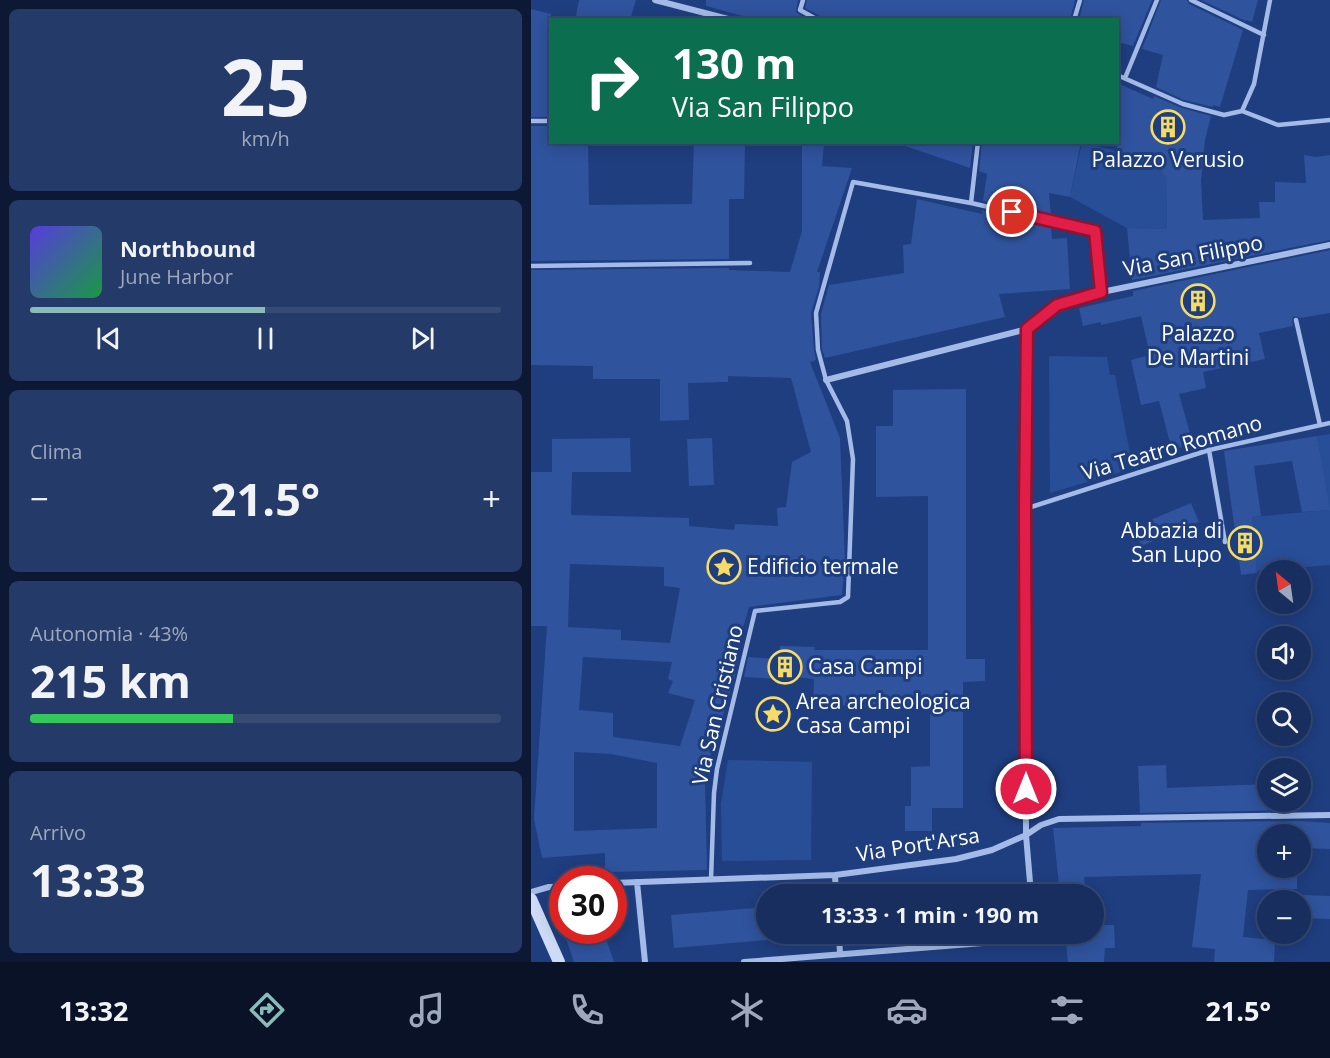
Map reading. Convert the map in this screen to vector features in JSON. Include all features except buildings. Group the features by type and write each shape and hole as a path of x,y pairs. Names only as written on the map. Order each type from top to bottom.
{"main road":[{"path":"531,899 559,962"}],"street":[{"path":"655,0 724,18"},
{"name":"Via San Filippo","path":"826,380 1027,329 1057,305 1101,292 1330,245"},
{"path":"1027,329 1026,835 1030,884"},
{"name":"Via Port'Arsa","path":"627,882 835,875 956,859 992,850 1026,835 1041,825 1059,819 1330,815"},
{"path":"835,875 835,884"},
{"path":"637,882 645,962"},
{"path":"531,892 549,887"},
{"path":"840,944 840,954"},
{"path":"744,962 970,944"}],"lane":[{"path":"803,0 800,10 814,18"},
{"path":"1075,18 1080,0"},
{"path":"1125,78 1157,0"},
{"path":"1191,0 1264,34"},
{"path":"1242,111 1254,84 1270,0"},
{"path":"1119,76 1183,104 1224,115 1242,111 1278,124 1330,120"},
{"path":"531,121 549,121"},
{"path":"971,202 978,144"},
{"name":"Via San Cristiano","path":"711,880 717,769 755,612 840,602 848,597 853,459 847,421 826,380 818,350 816,313 853,182 971,202 1095,231 1101,292"},
{"path":"531,266 750,263"},
{"path":"1296,320 1320,425"},
{"name":"Via Teatro Romano","path":"1025,509 1209,450 1330,423"},
{"path":"1209,450 1225,542"}],"shaded area":[{"path":"1082,144 1126,153 1124,157 1163,164 1162,175 1166,176 1167,229 1127,228 1070,197"},
{"path":"1049,356 1107,357 1110,375 1115,375 1132,464 1119,468 1121,472 1050,493"},
{"path":"1330,434 1330,565 1311,567 1311,560 1257,560 1257,571 1255,559 1238,560 1235,528 1253,527 1252,517 1329,510 1317,436"},
{"path":"728,760 812,762 811,860 722,861 721,804"}],"place":[{"name":"Palazzo Verusio","path":"1168,127"},
{"name":"Palazzo De Martini","path":"1198,301"},
{"name":"Abbazia di San Lupo","path":"1245,543"},
{"name":"Edificio termale","path":"724,567"},
{"name":"Casa Campi","path":"785,667"},
{"name":"Area archeologica Casa Campi","path":"773,714"}],"route":[{"path":"1012,212 1095,231 1101,292 1057,305 1027,329 1026,789"}]}
